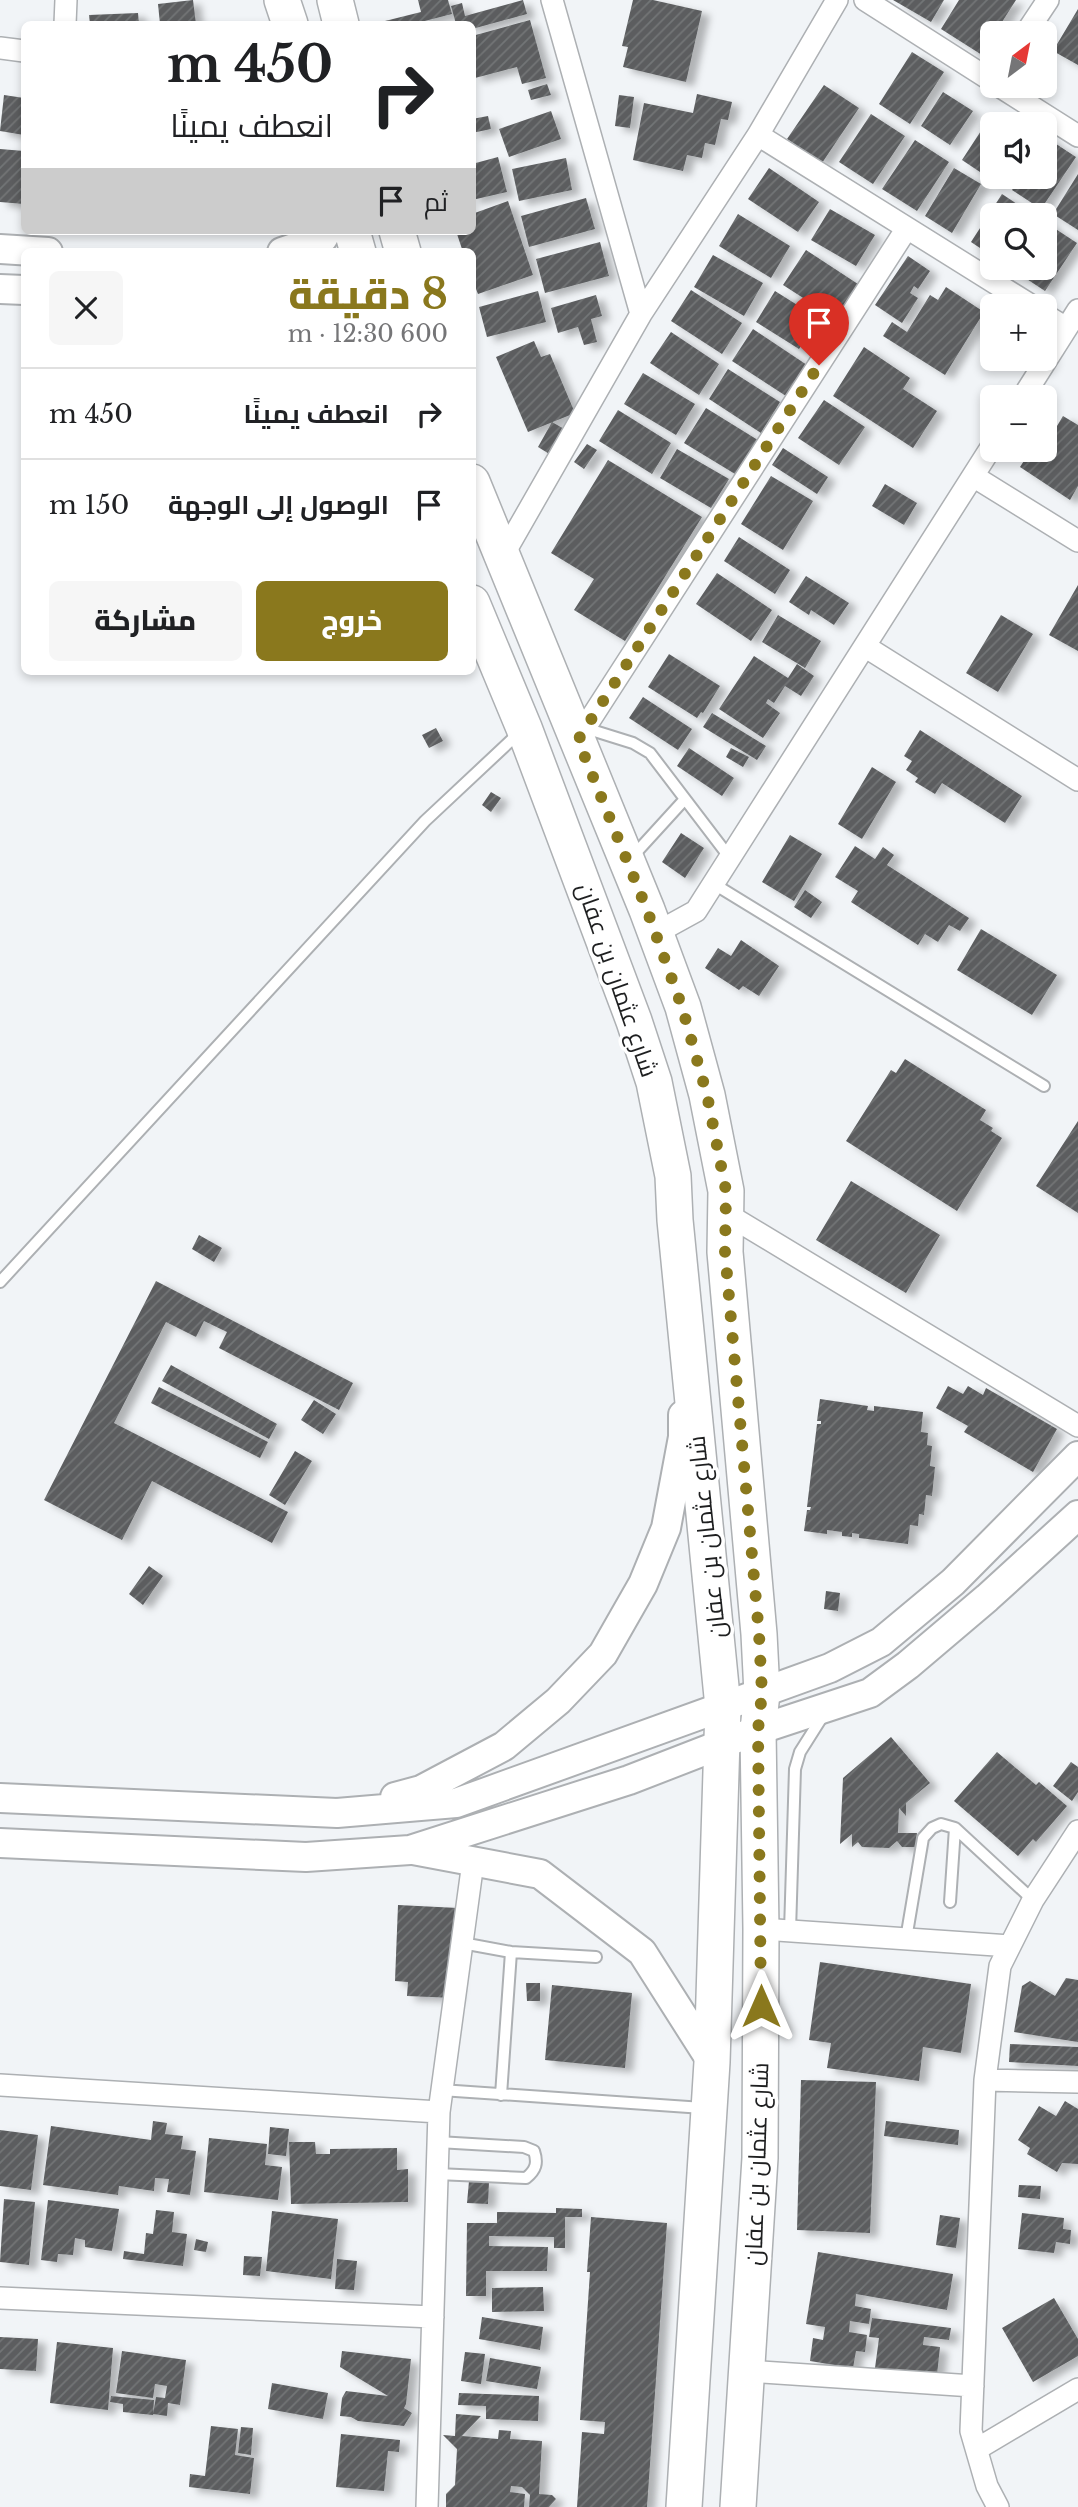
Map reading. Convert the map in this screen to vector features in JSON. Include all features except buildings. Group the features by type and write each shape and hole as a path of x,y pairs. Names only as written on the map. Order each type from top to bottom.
{"main road":[{"path":"282,0 289,21"},
{"path":"335,0 340,21"},
{"name":"شارع عثمان بن عفان","path":"476,492 581,734 656,933 682,1007 707,1095 726,1191 725,1252 757,1607 762,1693 758,1730 776,1930 738,2507"},
{"name":"شارع عثمان بن عفان","path":"476,613 524,729 634,1021 654,1082 673,1176 675,1220 723,1707 712,2062 684,2507"},
{"path":"634,1021 671,1085 695,1215 706,1225 725,1221"}],"street":[{"path":"65,21 66,0"},
{"path":"502,557 641,314 758,135 837,0"},
{"path":"865,0 980,73"},
{"path":"1034,21 1048,0"},
{"path":"557,4 641,314"},
{"path":"0,48 21,51"},
{"path":"1018,98 1078,136"},
{"path":"758,135 1012,294"},
{"path":"581,734 907,228"},
{"path":"294,248 323,238 325,235"},
{"path":"0,249 21,250"},
{"path":"0,289 21,290"},
{"path":"1030,385 1078,310"},
{"path":"1057,322 1066,328"},
{"path":"656,933 696,911 982,462"},
{"path":"973,476 1078,541"},
{"path":"866,647 1078,780"},
{"path":"725,1221 1078,1426"},
{"path":"337,1813 421,1790 504,1746 558,1701 603,1654 643,1584 666,1528 683,1437 684,1300"},
{"path":"0,1798 337,1813 456,1803 830,1668 881,1642 953,1583 1078,1456"},
{"path":"0,1843 306,1857 410,1850 629,1780 758,1730 870,1693 908,1665 987,1598 1078,1516"},
{"path":"998,2507 987,2486 971,2431 985,2080 1000,1966 1033,1900 1078,1831"},
{"path":"410,1850 540,1874 642,1952 712,2062"},
{"path":"427,2507 439,2112 473,1862"},
{"path":"776,1930 1010,1946"},
{"path":"985,2080 1078,2082"},
{"path":"0,2085 439,2112"},
{"path":"0,2298 433,2316"},
{"path":"747,2371 973,2386"},
{"path":"976,2449 1078,2389"}],"lane":[{"path":"0,1282 425,821 524,729"},
{"path":"581,734 641,746 650,753 730,858"},
{"path":"627,862 685,799"},
{"path":"713,884 1045,1086"},
{"path":"776,1930 795,1769 800,1752 830,1706"},
{"path":"906,1939 923,1838 932,1828 941,1824 955,1828 1033,1900"},
{"path":"950,1902 955,1828"},
{"path":"462,1943 511,1952 596,1956"},
{"path":"501,2095 511,1952"},
{"path":"441,2090 709,2108"},
{"path":"437,2174 526,2178 534,2172 537,2161 534,2151 524,2147 438,2142"}],"route":[{"path":"761,2006 758,1730 762,1693 757,1607 725,1252 726,1191 707,1095 682,1007 647,910 578,740 819,365"}]}
